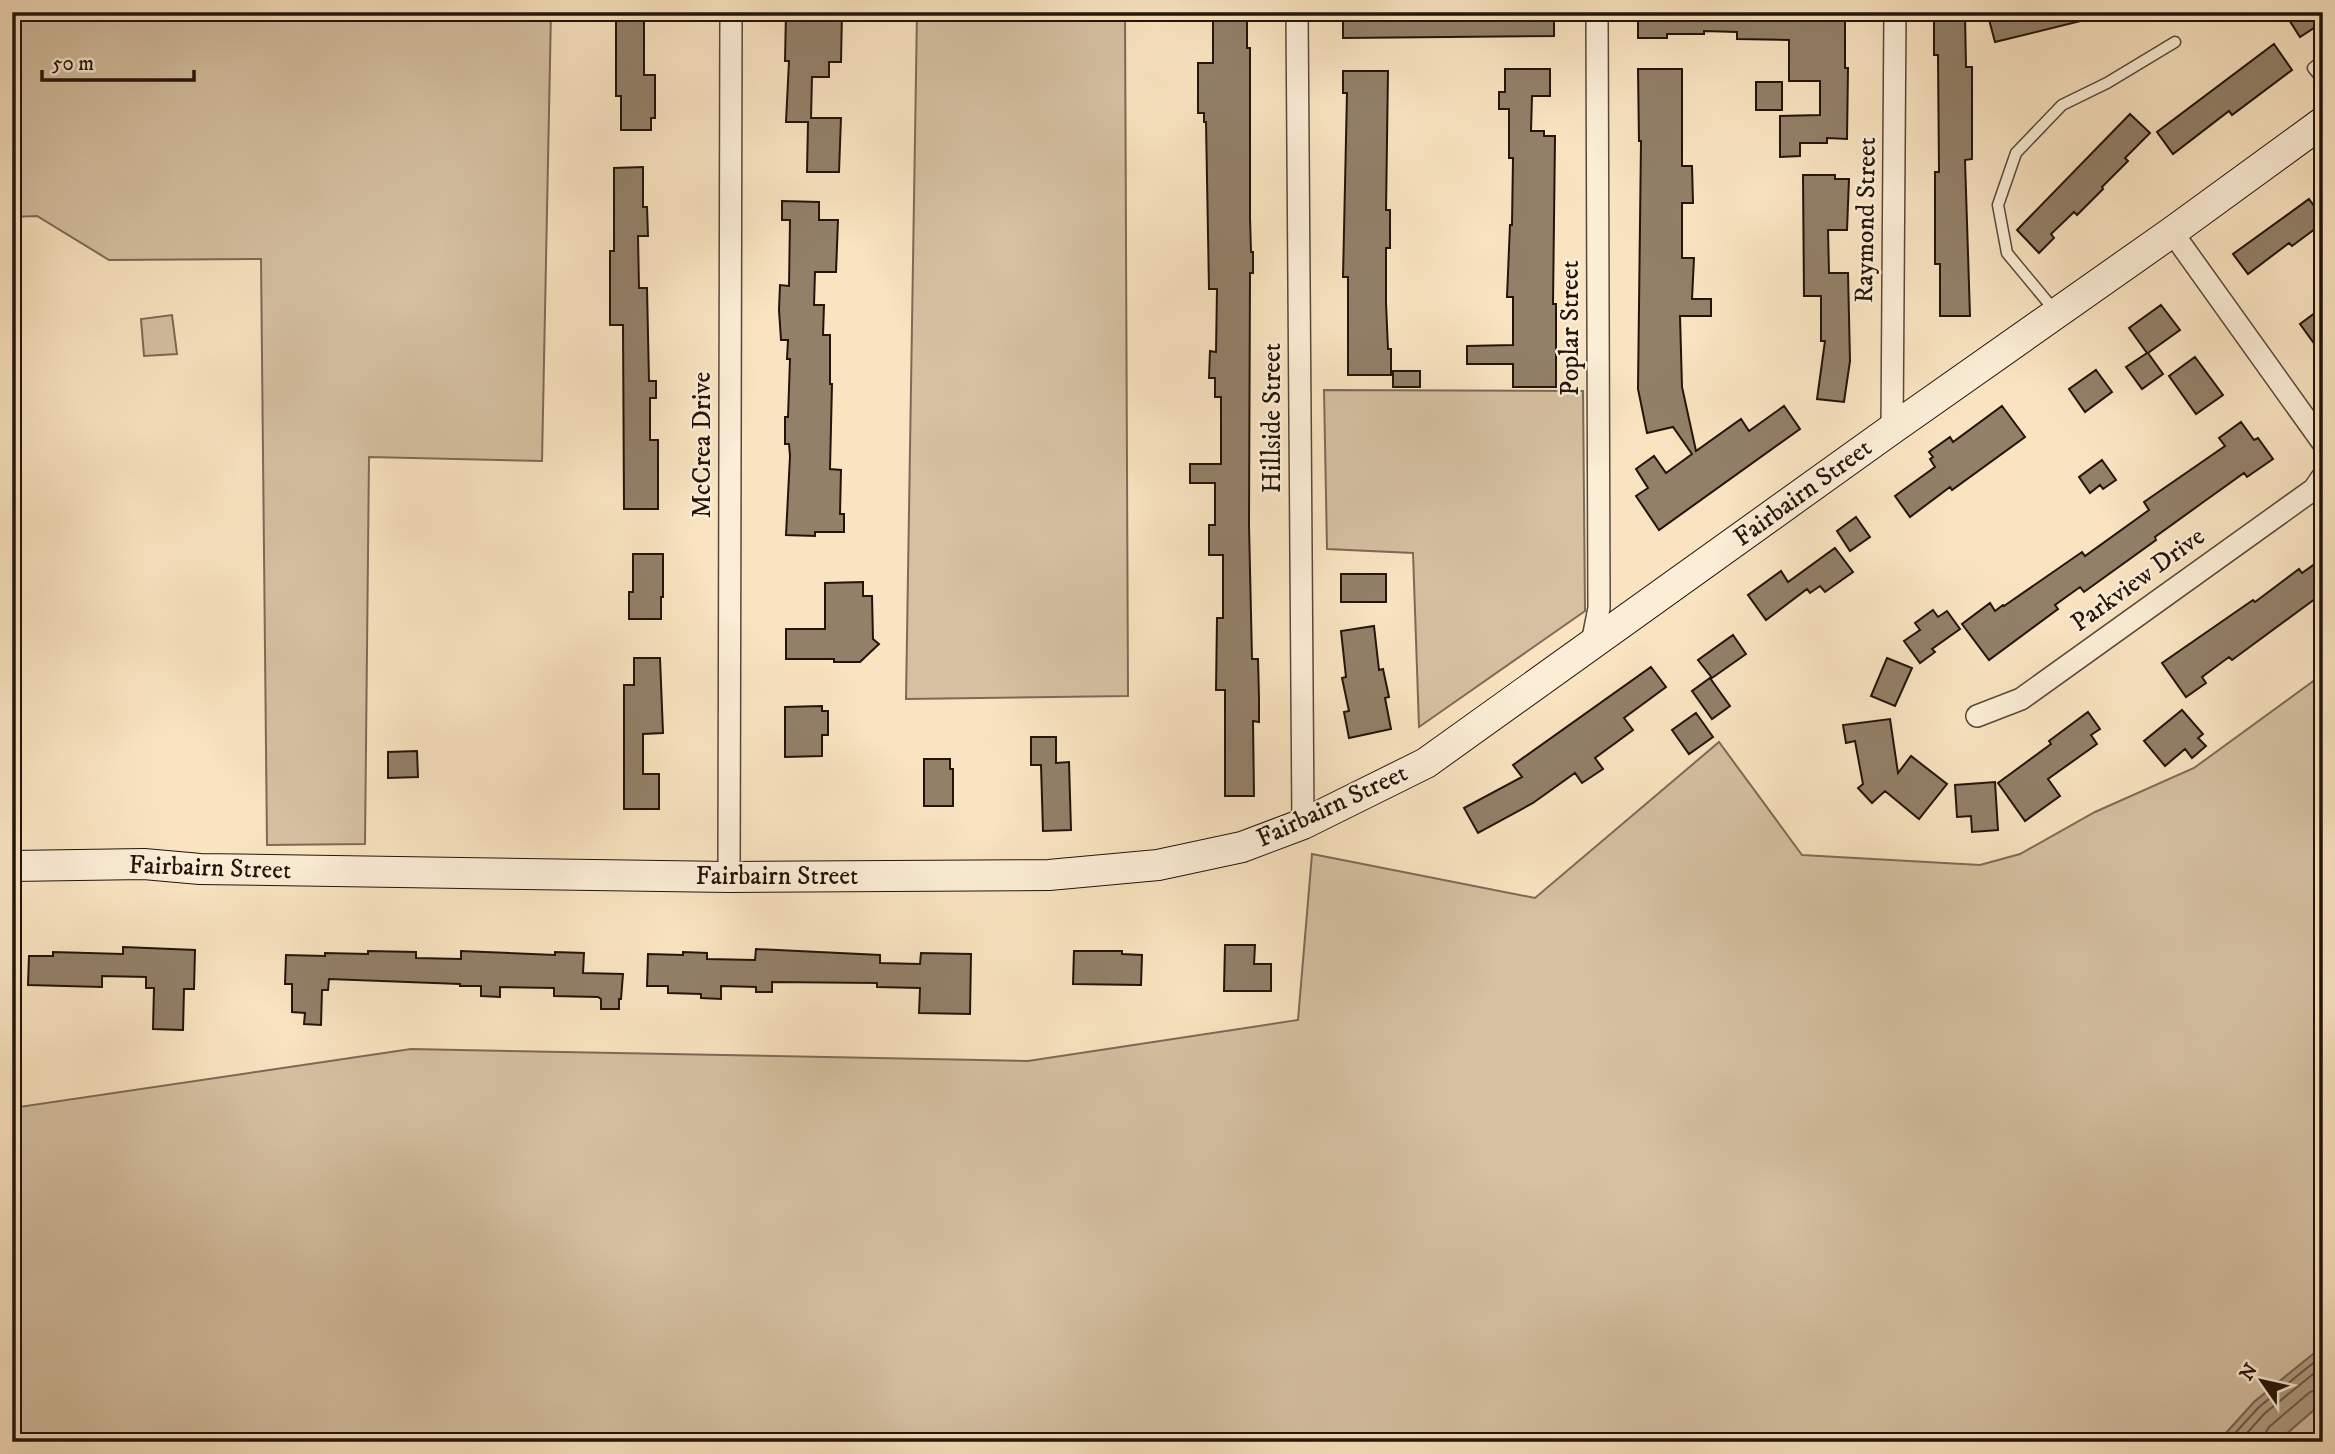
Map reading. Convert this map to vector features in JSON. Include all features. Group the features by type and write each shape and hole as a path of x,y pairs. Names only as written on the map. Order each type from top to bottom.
{"main road":[{"name":"Fairbairn Street","path":"12,866 144,864 200,869 729,877 1049,876 1158,865 1242,847 1303,824 1426,762 2323,122"}],"street":[{"name":"McCrea Drive","path":"729,877 731,12"},
{"name":"Hillside Street","path":"1297,12 1303,824"},
{"name":"Poplar Street","path":"1592,643 1599,608 1597,12"},
{"name":"Raymond Street","path":"1892,429 1895,12"},
{"path":"2172,232 2323,443"},
{"name":"Parkview Drive","path":"1977,716 2021,699 2314,489 2323,476"}],"lane":[{"path":"2057,313 2007,253 1998,205 2016,153 2062,105 2107,83 2175,42"},
{"path":"2323,60 2313,68 2323,80"}],"shaded area":[{"path":"12,12 551,12 542,461 369,457 365,844 267,845 261,259 109,260 37,216 12,217"},
{"path":"917,12 1125,12 1128,696 906,699"},
{"path":"172,315 177,354 144,356 141,319"},
{"path":"1324,390 1583,391 1585,611 1419,727 1413,553 1327,549"},
{"path":"2323,674 2323,1346 2254,1402 2218,1442 12,1442 12,1108 411,1049 1028,1061 1298,1020 1312,854 1535,898 1719,742 1802,855 1980,865 2020,854 2095,812 2194,768"},
{"path":"2323,1402 2323,1442 2277,1442"}],"water":[{"path":"2323,1346 2323,1402 2277,1442 2218,1442 2254,1402"}],"building":[{"path":"616,12 644,12 644,75 655,75 655,118 651,118 651,130 621,130 621,96 616,96"},
{"path":"786,12 842,12 841,62 829,62 829,77 812,77 811,118 841,118 839,172 807,172 808,122 786,122 789,61 785,61"},
{"path":"1213,12 1247,12 1247,48 1250,48 1250,218 1253,273 1250,273 1249,525 1252,659 1258,659 1259,698 1259,722 1253,721 1254,796 1225,796 1225,690 1216,690 1217,618 1223,618 1223,555 1209,555 1209,525 1215,525 1215,483 1190,483 1190,464 1221,464 1221,397 1215,397 1215,378 1209,378 1210,351 1216,352 1217,289 1209,289 1206,122 1204,113 1198,113 1198,63 1213,63"},
{"path":"1343,12 1554,12 1554,36 1343,38"},
{"path":"1638,12 1845,12 1845,68 1848,68 1847,139 1827,138 1827,143 1800,143 1800,156 1780,157 1780,116 1820,115 1820,81 1789,81 1789,40 1737,39 1737,32 1704,31 1704,34 1667,34 1667,38 1638,38"},
{"path":"1987,12 2093,12 2093,18 1995,42"},
{"path":"2284,12 2323,12 2323,22 2300,37"},
{"path":"1934,15 1965,15 1966,67 1972,67 1972,159 1965,160 1970,316 1940,316 1940,264 1935,264 1935,172 1939,172 1938,55 1934,55"},
{"path":"2274,44 2292,70 2232,115 2229,111 2173,154 2157,132"},
{"path":"1505,69 1550,69 1550,96 1532,96 1531,131 1544,131 1544,136 1555,136 1553,304 1556,304 1556,387 1513,387 1513,364 1467,364 1467,346 1513,345 1513,297 1507,297 1513,158 1509,158 1509,109 1499,109 1499,92 1505,92"},
{"path":"1638,69 1682,69 1682,166 1692,166 1693,203 1682,203 1682,258 1694,258 1692,299 1711,299 1711,316 1680,316 1682,387 1696,451 1741,419 1749,431 1784,406 1800,429 1659,530 1636,496 1648,488 1636,469 1654,456 1666,473 1692,454 1673,427 1647,433 1638,389 1641,141"},
{"path":"1343,71 1388,71 1386,210 1390,210 1390,248 1386,248 1386,303 1391,375 1348,375 1348,277 1343,277 1347,93 1343,93"},
{"path":"1756,82 1782,82 1782,110 1756,110"},
{"path":"2130,114 2150,133 2125,158 2128,161 2103,189 2077,215 2074,212 2051,234 2054,238 2039,253 2017,230"},
{"path":"643,167 643,207 647,207 648,236 638,236 639,288 647,288 649,381 656,381 656,398 650,398 650,440 658,440 658,509 624,509 623,325 610,325 610,251 614,251 614,168"},
{"path":"1803,175 1835,175 1835,179 1849,179 1847,230 1828,230 1829,273 1848,273 1850,361 1844,402 1817,399 1825,341 1821,341 1821,296 1804,296"},
{"path":"2309,199 2323,218 2323,223 2292,246 2289,243 2248,274 2233,254"},
{"path":"782,201 819,202 819,220 838,220 836,272 815,272 814,305 824,305 823,335 830,335 830,469 841,470 840,514 844,514 844,532 815,532 815,536 786,535 790,456 789,444 785,444 785,417 788,417 790,359 787,359 788,340 781,340 779,310 780,285 789,286 790,220 782,220"},
{"path":"2161,305 2180,330 2148,353 2163,374 2142,389 2126,367 2147,353 2129,328"},
{"path":"2323,307 2323,356 2300,324"},
{"path":"2195,357 2223,395 2196,414 2169,376"},
{"path":"2096,370 2112,392 2085,412 2069,389"},
{"path":"1393,371 1420,371 1420,387 1393,387"},
{"path":"2002,406 2025,437 1910,517 1895,496 1935,467 1929,452 1950,437 1953,442"},
{"path":"2241,422 2254,440 2258,438 2273,459 2247,477 2244,473 2084,592 2080,587 2055,605 2058,609 1989,660 1962,624 1990,603 1995,611 2004,606 2082,552 2085,556 2149,510 2144,502 2225,446 2219,438"},
{"path":"2102,460 2116,480 2103,489 2100,485 2090,493 2079,477"},
{"path":"1856,517 1870,537 1850,551 1837,531"},
{"path":"1835,548 1853,572 1825,592 1820,586 1810,593 1807,589 1766,620 1748,595 1781,571 1788,582"},
{"path":"633,554 663,554 661,619 629,619 629,592 633,592"},
{"path":"2323,558 2323,593 2232,660 2229,657 2202,677 2206,683 2186,697 2162,663 2253,600 2255,602 2299,569 2302,573"},
{"path":"1341,574 1386,574 1386,602 1341,602"},
{"path":"863,582 863,596 872,596 873,639 879,644 860,662 786,659 786,629 825,629 825,583"},
{"path":"1933,610 1938,617 1947,611 1960,629 1932,649 1935,652 1920,663 1904,641 1920,630 1915,623"},
{"path":"1374,626 1379,670 1383,669 1389,697 1385,698 1391,729 1349,738 1344,712 1349,711 1342,678 1346,677 1341,631"},
{"path":"1733,635 1746,654 1712,678 1698,660"},
{"path":"634,658 660,658 663,733 643,734 643,774 659,774 659,809 624,809 624,685 634,685"},
{"path":"1887,658 1912,668 1895,706 1871,696"},
{"path":"1651,667 1666,687 1624,718 1633,730 1595,758 1603,769 1582,783 1575,773 1533,803 1478,833 1464,808 1522,777 1513,765"},
{"path":"1710,678 1730,706 1712,719 1692,691"},
{"path":"822,706 822,711 828,711 828,735 822,735 822,756 785,757 785,707"},
{"path":"2182,710 2203,734 2198,738 2206,746 2192,758 2185,749 2165,766 2144,741"},
{"path":"2088,712 2100,729 2091,735 2097,744 2048,779 2060,796 2025,821 1998,783 2051,744 2049,741"},
{"path":"1696,713 1713,737 1689,754 1672,730"},
{"path":"1890,719 1898,773 1911,756 1947,784 1919,819 1885,791 1872,803 1858,788 1863,784 1855,741 1846,743 1843,725"},
{"path":"1031,737 1056,737 1056,763 1069,762 1071,830 1043,831 1041,765 1031,765"},
{"path":"417,751 418,777 388,778 388,752"},
{"path":"924,759 950,759 950,769 953,769 953,806 924,806"},
{"path":"1995,782 1998,830 1972,832 1971,816 1957,817 1955,785"},
{"path":"1225,945 1255,945 1254,964 1271,964 1271,991 1224,991"},
{"path":"123,947 195,950 194,989 184,989 183,1030 153,1029 154,988 146,988 146,977 102,976 102,987 28,985 29,956 53,956 53,952 123,954"},
{"path":"756,949 880,955 880,963 920,964 921,953 971,954 970,1014 919,1013 920,988 877,987 877,983 772,982 772,992 756,992 756,987 721,986 721,999 701,998 701,994 668,993 668,986 647,986 648,954 707,953 707,959 755,960"},
{"path":"368,951 416,952 416,958 461,959 461,951 555,955 555,952 584,953 583,973 623,974 619,1009 601,1009 601,999 598,997 554,996 554,988 500,987 500,997 481,996 481,986 329,979 328,990 322,990 321,1025 304,1024 305,1013 292,1012 292,984 285,984 286,955 368,954"},
{"path":"1074,951 1122,951 1122,954 1142,955 1141,985 1073,984"}]}
